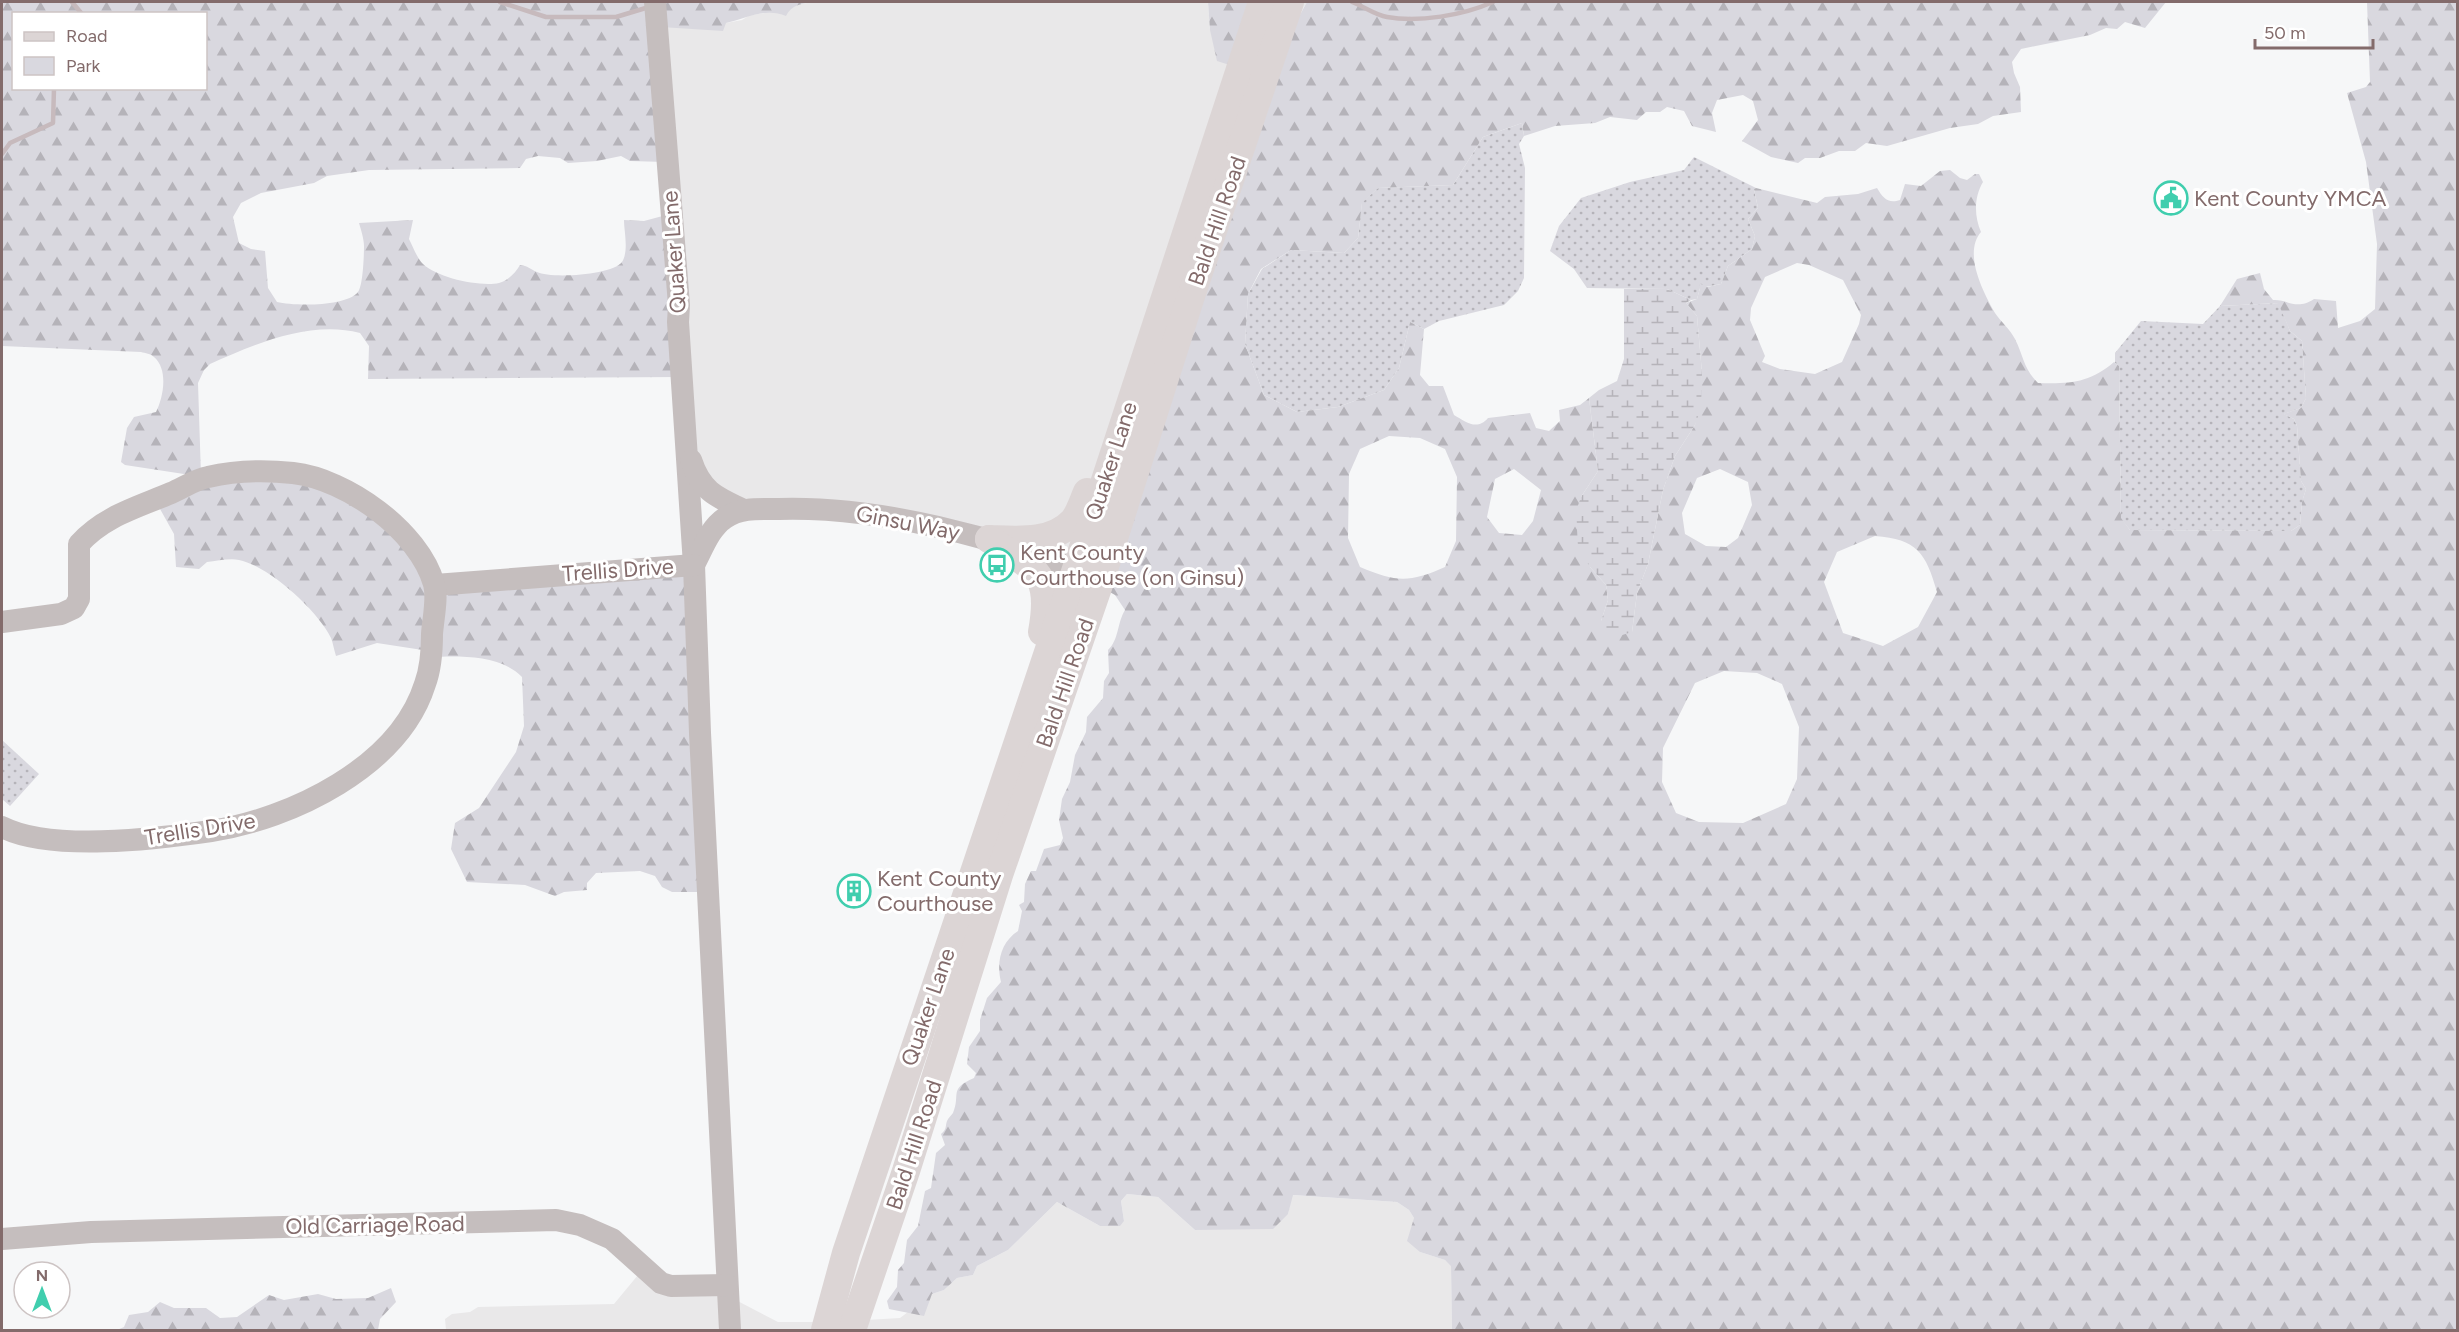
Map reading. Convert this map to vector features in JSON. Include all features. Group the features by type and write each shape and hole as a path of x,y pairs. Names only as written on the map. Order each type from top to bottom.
{"main road":[{"name":"Quaker Lane","path":"825,1330 846,1253 1029,707 1088,574 1146,355 1262,2"},
{"name":"Bald Hill Road","path":"852,1330 906,1171 999,875 1088,574 1191,296 1290,2"},
{"path":"1262,89 1306,2"},
{"path":"989,539 1040,538 1059,532 1074,520 1146,355"},
{"path":"989,539 1031,567 1044,584 1047,606 1029,707"}],"street":[{"name":"Quaker Lane","path":"655,2 679,305 678,322 694,564 730,1330"},
{"name":"Ginsu Way","path":"685,442 694,470 705,487 714,496 744,510"},
{"name":"Trellis Drive","path":"2,622 61,614 74,608 79,599 80,543 90,531 110,518 206,477 251,472 295,473 322,480 365,502 402,530 420,554 435,585 432,654 426,683 416,706 403,726 384,747 348,778 324,793 264,820 232,828 167,837 76,842 52,841 31,838 2,828"},
{"name":"Ginsu Way","path":"694,564 717,525 726,517 744,510 792,508 846,512 912,522 989,539 1088,574"},
{"name":"Trellis Drive","path":"435,585 694,564"},
{"name":"Old Carriage Road","path":"2,1239 91,1232 556,1220 580,1225 612,1239 661,1283 671,1286 727,1285"}],"shaded area":[{"path":"814,2 1208,2 1210,30 1259,2 1307,2 1286,38 1103,561 998,541 738,508 695,462 661,27 726,23 742,20 750,15 788,10 800,4"},
{"path":"1127,1194 1158,1197 1195,1230 1288,1214 1292,1195 1397,1202 1409,1210 1414,1218 1420,1252 1445,1260 1451,1265 1452,1330 446,1330 445,1319 452,1314 470,1312 478,1307 614,1304 638,1275 730,1297 778,1322 833,1322 900,1318 932,1294 944,1290 957,1278 973,1275 977,1266 1008,1250 1057,1202 1100,1226 1124,1221 1121,1201"}],"green space":[{"path":"2,2 814,2 794,7 786,16 763,13 726,23 723,31 661,27 665,162 630,161 621,156 597,161 568,163 560,158 538,156 526,159 520,168 369,170 327,176 314,183 261,193 241,203 233,217 239,243 251,249 265,251 268,288 277,302 307,305 343,300 352,297 360,289 364,240 359,223 413,220 409,239 423,264 449,277 491,284 506,280 520,265 544,274 555,275 581,275 607,270 622,262 624,257 626,241 624,220 644,221 670,214 681,377 368,379 369,346 360,333 322,330 283,336 227,356 210,364 204,370 198,383 201,476 257,470 360,497 434,580 693,564 707,892 672,892 662,887 655,876 640,871 596,873 587,883 587,890 564,892 555,896 525,885 467,882 451,849 455,823 479,808 516,752 524,726 522,677 503,664 480,658 433,657 429,651 377,643 336,656 331,638 315,615 291,591 264,571 235,559 207,562 199,569 176,567 174,534 155,500 197,476 125,465 121,462 127,428 134,417 156,412 162,392 163,376 159,363 153,356 141,352 2,346"},
{"path":"1208,2 1259,2 1236,67 1217,61 1210,30"},
{"path":"1307,2 2166,2 2145,28 2125,22 2117,29 2106,28 2090,35 2021,49 2012,62 2020,87 2021,112 1993,116 1978,124 1950,128 1887,146 1866,143 1855,151 1839,151 1820,158 1805,158 1798,163 1771,157 1742,141 1758,120 1753,101 1743,95 1717,100 1712,113 1716,132 1692,126 1684,111 1667,107 1660,112 1646,112 1637,120 1610,117 1595,123 1555,126 1524,136 1522,123 1483,137 1453,185 1378,188 1362,203 1358,238 1344,253 1291,250 1261,269 1248,294 1245,344 1264,395 1297,412 1338,407 1384,390 1399,368 1410,322 1424,329 1420,375 1429,386 1443,386 1454,415 1467,422 1476,425 1488,418 1530,413 1536,428 1549,431 1560,421 1559,410 1580,405 1589,398 1598,471 1581,497 1590,567 1606,585 1608,600 1601,621 1632,632 1637,593 1648,564 1663,490 1675,456 1695,425 1702,373 1697,316 1686,303 1697,299 1699,283 1707,287 1721,284 1728,266 1752,249 1755,236 1748,219 1758,208 1754,189 1756,188 1817,203 1825,197 1858,194 1877,188 1886,199 1896,201 1900,200 1905,184 1921,186 1940,171 1950,170 1960,178 1967,180 1979,174 1983,182 1976,207 1981,232 1976,241 1974,261 1990,304 2013,335 2033,378 2038,383 2079,381 2096,374 2114,362 2119,366 2121,518 2130,530 2291,531 2300,525 2302,502 2306,489 2301,481 2297,426 2294,419 2283,414 2301,408 2306,398 2302,341 2290,331 2278,303 2220,306 2237,279 2260,273 2264,289 2273,300 2297,304 2314,299 2336,301 2338,328 2360,321 2375,309 2377,244 2366,162 2347,93 2366,87 2370,82 2367,2 2457,2 2457,1330 1452,1330 1451,1266 1445,1260 1420,1252 1407,1241 1414,1218 1409,1210 1397,1202 1293,1195 1288,1214 1273,1229 1195,1230 1158,1197 1127,1194 1121,1201 1124,1221 1120,1226 1100,1226 1057,1202 1008,1250 977,1266 973,1275 957,1278 944,1290 932,1294 924,1316 889,1309 887,1301 897,1287 898,1270 904,1263 907,1240 918,1226 925,1191 931,1188 936,1153 945,1145 941,1134 953,1113 958,1089 974,1078 976,1073 967,1064 969,1047 980,1031 980,1020 987,998 1001,982 999,967 1001,953 1007,941 1018,931 1022,911 1019,905 1024,902 1025,884 1031,871 1036,871 1044,849 1060,845 1063,838 1059,820 1062,799 1070,782 1075,755 1086,732 1087,717 1103,698 1104,681 1109,673 1108,650 1112,646 1125,610 1115,595 1092,582 1287,38","holes":["1797,263 1809,265 1843,280 1861,315 1842,362 1815,374 1780,369 1762,362 1765,356 1750,320 1751,308 1765,277","1389,436 1420,438 1445,449 1457,477 1456,541 1445,567 1422,576 1403,579 1383,576 1360,567 1348,538 1349,474 1360,449","1514,469 1541,490 1533,521 1522,535 1499,533 1487,517 1495,479","1720,469 1748,482 1752,505 1738,538 1726,547 1706,546 1685,534 1682,513 1697,478","1875,536 1901,541 1918,550 1929,567 1937,592 1918,627 1883,646 1843,633 1824,582 1837,552","1724,671 1757,673 1782,684 1799,727 1797,779 1786,804 1743,823 1699,822 1676,813 1662,782 1663,748 1695,683"]},
{"path":"1522,123 1524,136 1519,144 1525,168 1524,278 1518,291 1504,305 1439,321 1424,329 1410,322 1399,368 1384,390 1338,407 1297,412 1264,395 1245,344 1248,294 1262,269 1291,250 1344,253 1358,238 1362,202 1378,188 1453,185 1483,137"},
{"path":"1694,157 1756,188 1754,189 1758,208 1748,219 1755,236 1752,249 1728,266 1721,284 1700,288 1697,299 1691,300 1667,289 1587,288 1574,269 1550,251 1559,226 1581,198 1630,182 1684,170"},
{"path":"1624,289 1667,289 1691,300 1686,303 1697,316 1702,373 1701,408 1695,425 1675,456 1663,490 1648,564 1637,593 1632,632 1619,636 1603,633 1601,621 1608,600 1606,585 1590,567 1578,547 1576,511 1581,497 1598,471 1589,398 1617,381 1624,359"},
{"path":"2279,303 2290,331 2302,341 2306,398 2301,408 2284,414 2294,419 2297,426 2301,481 2306,489 2302,502 2300,525 2291,531 2130,530 2121,519 2119,366 2115,363 2115,353 2141,321 2203,324 2220,306"},
{"path":"2,740 39,774 10,806 2,799"},
{"path":"391,1288 396,1302 380,1319 378,1330 117,1330 124,1327 129,1315 148,1312 160,1302 174,1308 206,1308 220,1318 237,1317 269,1295 284,1300 318,1294 336,1299 368,1298"}],"waterway":[{"path":"72,2 80,12"},
{"path":"500,2 546,17 616,17 649,7"},
{"path":"1352,2 1383,16 1399,19 1455,14 1493,2"},
{"path":"2,154 10,143 53,123 54,90"}],"place":[{"name":"Kent County YMCA","path":"2171,198"},
{"name":"Kent County Courthouse (on Ginsu)","path":"997,565"},
{"name":"Kent County Courthouse","path":"854,891"}]}
